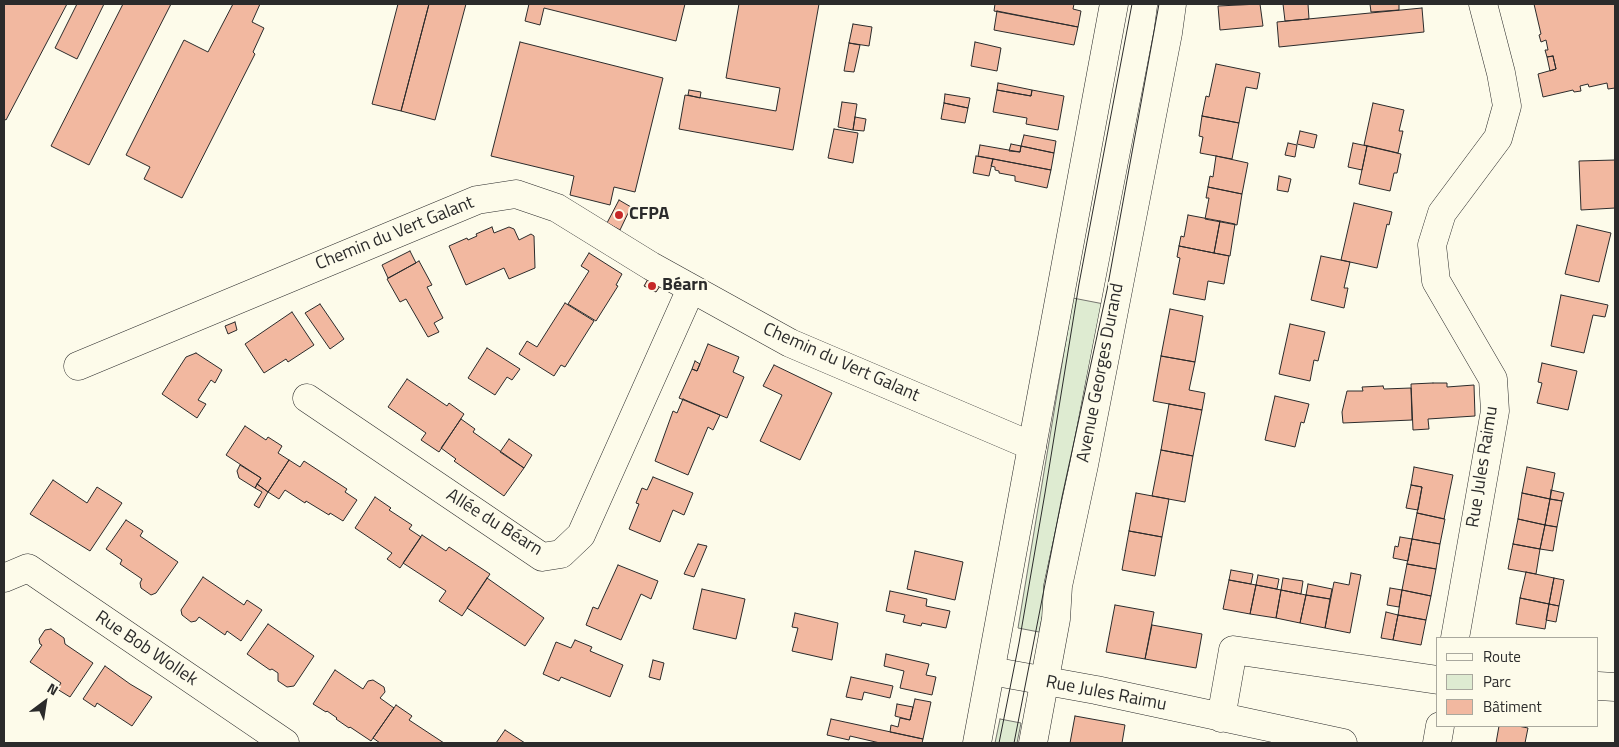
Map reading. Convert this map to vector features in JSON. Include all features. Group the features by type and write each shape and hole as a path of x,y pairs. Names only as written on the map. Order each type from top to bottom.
{"street":[{"path":"977,743 1114,4"},
{"name":"Avenue Georges Durand","path":"1033,743 1056,619 1058,586 1084,466 1172,4"},
{"name":"Rue Jules Raimu","path":"1455,637 1495,412 1494,387 1493,379 1436,281 1432,245 1442,213 1498,138 1507,106 1501,73 1483,4"},
{"name":"Chemin du Vert Galant","path":"78,366 476,200 516,194 557,208 650,266 790,343 1032,446"},
{"name":"Allée du Béarn","path":"307,398 542,557 561,554 581,535 691,289"},
{"name":"Rue Bob Wollek","path":"4,578 28,568 285,743"},
{"path":"1221,718 1233,650 1436,680"},
{"name":"Rue Jules Raimu","path":"991,671 1096,690 1343,743"},
{"path":"1599,686 1615,686"},
{"path":"1437,743 1440,727"}],"green space":[{"path":"1073,298 1109,305 1039,632 1018,628"},
{"path":"1000,719 1021,723 1017,743 995,743"}],"building":[{"path":"4,4 67,4 6,120 4,119"},
{"path":"77,4 104,4 77,59 55,48"},
{"path":"123,4 171,4 89,165 51,146"},
{"path":"233,4 260,4 252,22 264,28 253,52 255,54 182,198 144,179 150,167 126,155 184,40 208,52"},
{"path":"398,4 429,4 401,111 372,104"},
{"path":"429,4 466,4 435,120 401,111"},
{"path":"529,4 685,4 676,41 544,8 540,25 525,21"},
{"path":"739,4 819,4 793,150 679,129 685,95 776,111 780,88 726,78"},
{"path":"995,4 1074,4 1073,9 1081,11 1078,27 994,11"},
{"path":"1260,4 1263,26 1220,30 1218,6"},
{"path":"1283,4 1308,4 1309,19 1285,21"},
{"path":"1370,4 1399,4 1399,10 1371,12"},
{"path":"1534,4 1615,4 1615,88 1608,89 1607,83 1589,87 1588,84 1580,86 1581,91 1574,92 1573,90 1543,97 1538,74 1556,69 1553,56 1547,57 1545,50 1548,50 1546,40 1541,42"},
{"path":"1422,8 1424,32 1279,47 1277,22"},
{"path":"997,11 1078,27 1074,45 994,30"},
{"path":"853,24 872,27 869,46 849,43"},
{"path":"520,42 663,78 635,192 614,187 610,205 570,195 574,176 491,156"},
{"path":"975,42 1001,48 997,71 971,66"},
{"path":"849,43 860,45 854,72 844,71"},
{"path":"1553,56 1556,69 1550,71 1547,57"},
{"path":"1216,64 1260,73 1257,89 1246,87 1239,123 1202,116 1206,96 1209,97"},
{"path":"998,83 1032,90 1031,96 997,90"},
{"path":"689,90 701,92 700,98 688,95"},
{"path":"997,90 1031,96 1032,90 1064,96 1058,130 1026,124 1027,118 993,112"},
{"path":"945,94 970,98 968,108 944,103"},
{"path":"842,102 857,104 853,130 838,127"},
{"path":"944,103 968,108 965,123 941,119"},
{"path":"1373,103 1404,110 1399,131 1403,131 1398,153 1364,145"},
{"path":"1202,116 1239,123 1232,159 1200,153 1203,137 1199,136"},
{"path":"855,117 866,119 864,131 853,130"},
{"path":"834,129 858,133 853,163 828,158"},
{"path":"1300,131 1317,135 1314,148 1297,144"},
{"path":"1024,135 1056,141 1054,153 1021,146"},
{"path":"1288,143 1297,145 1295,157 1285,155"},
{"path":"1353,143 1367,146 1362,170 1348,167"},
{"path":"1011,144 1021,146 1020,152 1009,151"},
{"path":"980,145 1020,152 1021,146 1054,153 1051,170 978,156"},
{"path":"1367,146 1401,154 1397,173 1394,173 1390,191 1359,184"},
{"path":"976,156 993,159 989,176 973,173"},
{"path":"1216,156 1248,163 1242,194 1208,187 1210,176 1213,177"},
{"path":"993,159 1051,170 1047,188 1015,181 1015,176 999,173 999,171 995,170 995,167 991,166"},
{"path":"1615,160 1615,208 1581,210 1579,161"},
{"path":"1279,176 1291,179 1288,192 1277,190"},
{"path":"1208,187 1242,194 1237,225 1205,219 1209,198 1206,198"},
{"name":"CFPA","path":"619,200 631,207 620,230 607,223"},
{"path":"1354,203 1392,212 1389,225 1387,224 1377,268 1341,260"},
{"path":"1188,215 1220,221 1214,253 1179,246 1181,236 1184,237"},
{"path":"1220,221 1235,224 1230,256 1214,253"},
{"path":"1577,225 1611,233 1599,282 1565,274"},
{"path":"492,227 494,233 509,227 514,229 519,240 531,234 534,236 535,268 509,279 504,268 466,285 449,246 467,238 468,240"},
{"path":"1179,246 1229,256 1224,284 1208,281 1205,300 1173,294 1180,258 1177,257"},
{"path":"410,251 416,263 388,278 382,265"},
{"path":"589,253 622,274 616,285 618,286 596,321 568,304 589,271 581,266"},
{"path":"1321,256 1350,262 1344,288 1348,288 1344,308 1311,300"},
{"path":"419,261 432,285 427,287 443,318 434,323 439,332 428,337 406,299 400,302 387,279"},
{"name":"Béarn","path":"648,279 660,286 656,292 644,286"},
{"path":"1561,295 1608,305 1605,317 1593,315 1584,353 1551,346"},
{"path":"565,303 594,321 565,367 561,365 554,376 519,354 527,341 537,347"},
{"path":"320,304 344,339 330,349 305,313"},
{"path":"1170,309 1203,316 1195,362 1161,356"},
{"path":"292,312 314,345 288,362 286,359 264,373 245,344"},
{"path":"235,322 237,330 228,334 225,326"},
{"path":"1290,324 1325,332 1318,361 1314,360 1310,381 1279,374"},
{"path":"708,344 739,357 733,372 744,377 727,418 679,398 692,369 697,371"},
{"path":"487,348 520,369 512,380 507,377 495,395 468,378"},
{"path":"196,353 222,370 215,383 211,380 198,400 206,404 197,418 162,394 186,357"},
{"path":"1161,356 1195,362 1189,390 1205,393 1202,410 1153,401"},
{"path":"695,361 700,364 697,371 692,369"},
{"path":"1542,363 1577,371 1568,410 1537,403 1542,383 1538,382"},
{"path":"774,365 832,393 800,460 760,441 782,395 763,386"},
{"path":"407,379 447,406 449,403 464,414 439,452 421,440 426,433 388,407"},
{"path":"1447,383 1447,387 1474,385 1475,416 1428,419 1429,429 1413,430 1411,384"},
{"path":"1383,386 1384,389 1411,388 1412,420 1343,423 1342,412 1347,391 1363,391 1362,387"},
{"path":"1275,396 1309,404 1304,423 1301,422 1295,447 1265,440"},
{"path":"683,399 720,415 713,430 708,427 688,475 655,461 673,411 677,413"},
{"path":"1169,404 1202,410 1193,456 1161,450"},
{"path":"461,419 475,429 473,432 524,468 504,496 454,461 456,459 441,448"},
{"path":"245,426 266,440 268,437 282,446 278,453 289,460 268,492 257,484 261,478 226,455"},
{"path":"509,439 532,455 524,468 500,452"},
{"path":"1161,450 1193,456 1185,502 1152,496"},
{"path":"289,460 300,467 304,461 347,489 345,492 357,500 343,521 306,501 305,503 285,490 279,499 268,492"},
{"path":"240,465 261,478 255,488 239,478 237,471"},
{"path":"1414,467 1453,475 1444,519 1417,513 1422,487 1411,485"},
{"path":"1527,467 1555,473 1550,499 1522,493"},
{"path":"653,477 693,493 684,515 673,510 660,542 629,529 639,504 636,503 642,488 647,490"},
{"path":"53,480 87,503 97,487 122,503 90,551 30,514"},
{"path":"257,484 268,492 259,508 254,505 262,492 255,488"},
{"path":"1411,485 1422,487 1418,510 1406,508"},
{"path":"1551,490 1564,493 1562,501 1550,499"},
{"path":"1136,493 1169,499 1162,537 1129,531"},
{"path":"1522,493 1550,499 1545,525 1518,519"},
{"path":"375,497 391,508 389,510 412,525 409,529 421,537 400,568 387,559 392,553 355,528"},
{"path":"1550,499 1562,501 1557,527 1545,525"},
{"path":"1417,513 1445,519 1440,544 1412,539"},
{"path":"1518,519 1545,525 1540,549 1513,544"},
{"path":"126,520 143,531 140,536 178,562 156,593 151,595 141,588 140,583 142,579 120,564 122,560 106,549"},
{"path":"1545,525 1557,527 1553,551 1540,549"},
{"path":"1129,531 1162,537 1155,576 1122,570"},
{"path":"422,535 446,551 449,547 490,574 462,616 439,601 446,591 403,563"},
{"path":"1400,537 1412,539 1408,561 1393,558 1395,546 1398,547"},
{"path":"1412,539 1440,544 1436,569 1407,564"},
{"path":"698,544 707,546 694,577 684,574"},
{"path":"1513,544 1540,549 1536,574 1508,569"},
{"path":"915,551 963,562 955,600 907,589"},
{"path":"1407,564 1436,569 1431,596 1402,590"},
{"path":"618,565 658,581 651,599 641,594 621,640 586,625 593,607 598,609"},
{"path":"1231,570 1253,574 1251,584 1229,580"},
{"path":"1526,572 1554,578 1549,604 1520,598"},
{"path":"1351,573 1361,575 1350,633 1325,628 1334,582 1349,585"},
{"path":"1258,575 1279,579 1277,589 1256,585"},
{"path":"203,577 244,605 247,600 262,610 241,641 227,631 225,635 199,617 196,621 191,622 182,615 181,610"},
{"path":"487,578 544,618 525,646 467,608"},
{"path":"1283,578 1303,581 1301,594 1281,590"},
{"path":"1554,578 1564,580 1559,606 1549,604"},
{"path":"1229,580 1256,585 1250,614 1223,609"},
{"path":"1308,584 1332,589 1330,599 1306,595"},
{"path":"1256,585 1281,590 1276,618 1250,614"},
{"path":"1390,588 1402,590 1399,607 1387,605"},
{"path":"702,589 745,599 736,639 693,629"},
{"path":"1281,590 1306,595 1300,623 1276,618"},
{"path":"1402,590 1431,596 1426,620 1398,615"},
{"path":"890,591 927,599 926,606 950,611 946,628 922,623 921,626 903,622 905,615 886,611"},
{"path":"1306,595 1330,599 1325,628 1300,623"},
{"path":"1520,598 1549,604 1545,629 1516,624"},
{"path":"1549,604 1559,606 1556,622 1546,620"},
{"path":"1115,605 1154,612 1145,659 1106,652"},
{"path":"1386,612 1398,615 1393,640 1381,638"},
{"path":"795,613 838,623 832,660 792,651 798,628 792,627"},
{"path":"1398,615 1426,620 1421,645 1393,640"},
{"path":"268,624 314,656 294,686 287,687 278,681 278,673 272,669 270,670 247,654"},
{"path":"1152,625 1202,634 1196,668 1145,659"},
{"path":"51,629 64,638 65,644 93,663 70,697 57,689 61,683 30,662 42,645 39,639 45,630"},
{"path":"575,640 592,647 590,651 623,665 610,697 561,677 559,681 543,674 556,642 571,648"},
{"path":"886,654 929,664 926,675 936,677 932,695 900,688 904,671 884,666"},
{"path":"653,660 664,663 660,680 649,677"},
{"path":"105,666 152,697 132,726 97,703 95,707 83,699"},
{"path":"335,670 363,689 368,681 373,680 384,687 385,692 380,698 394,708 371,741 349,728 327,711 313,704"},
{"path":"851,677 893,686 890,698 864,692 862,700 846,697"},
{"path":"915,699 931,702 923,739 890,732 891,725 898,727 900,718 910,720"},
{"path":"897,704 913,707 910,720 895,716"},
{"path":"396,705 412,716 409,720 444,743 380,743 373,738"},
{"path":"1075,716 1125,725 1122,743 1070,743"},
{"path":"831,719 923,739 922,743 880,743 850,736 849,740 827,735"},
{"path":"1499,727 1528,728 1525,743 1496,743"},
{"path":"505,730 525,743 496,743"}],"tram line":[{"path":"999,743 1019,643 1079,284 1132,4"},
{"path":"1014,743 1062,497 1107,290 1159,4"}],"place":[{"name":"CFPA","path":"619,215"},
{"name":"Béarn","path":"652,286"}]}
